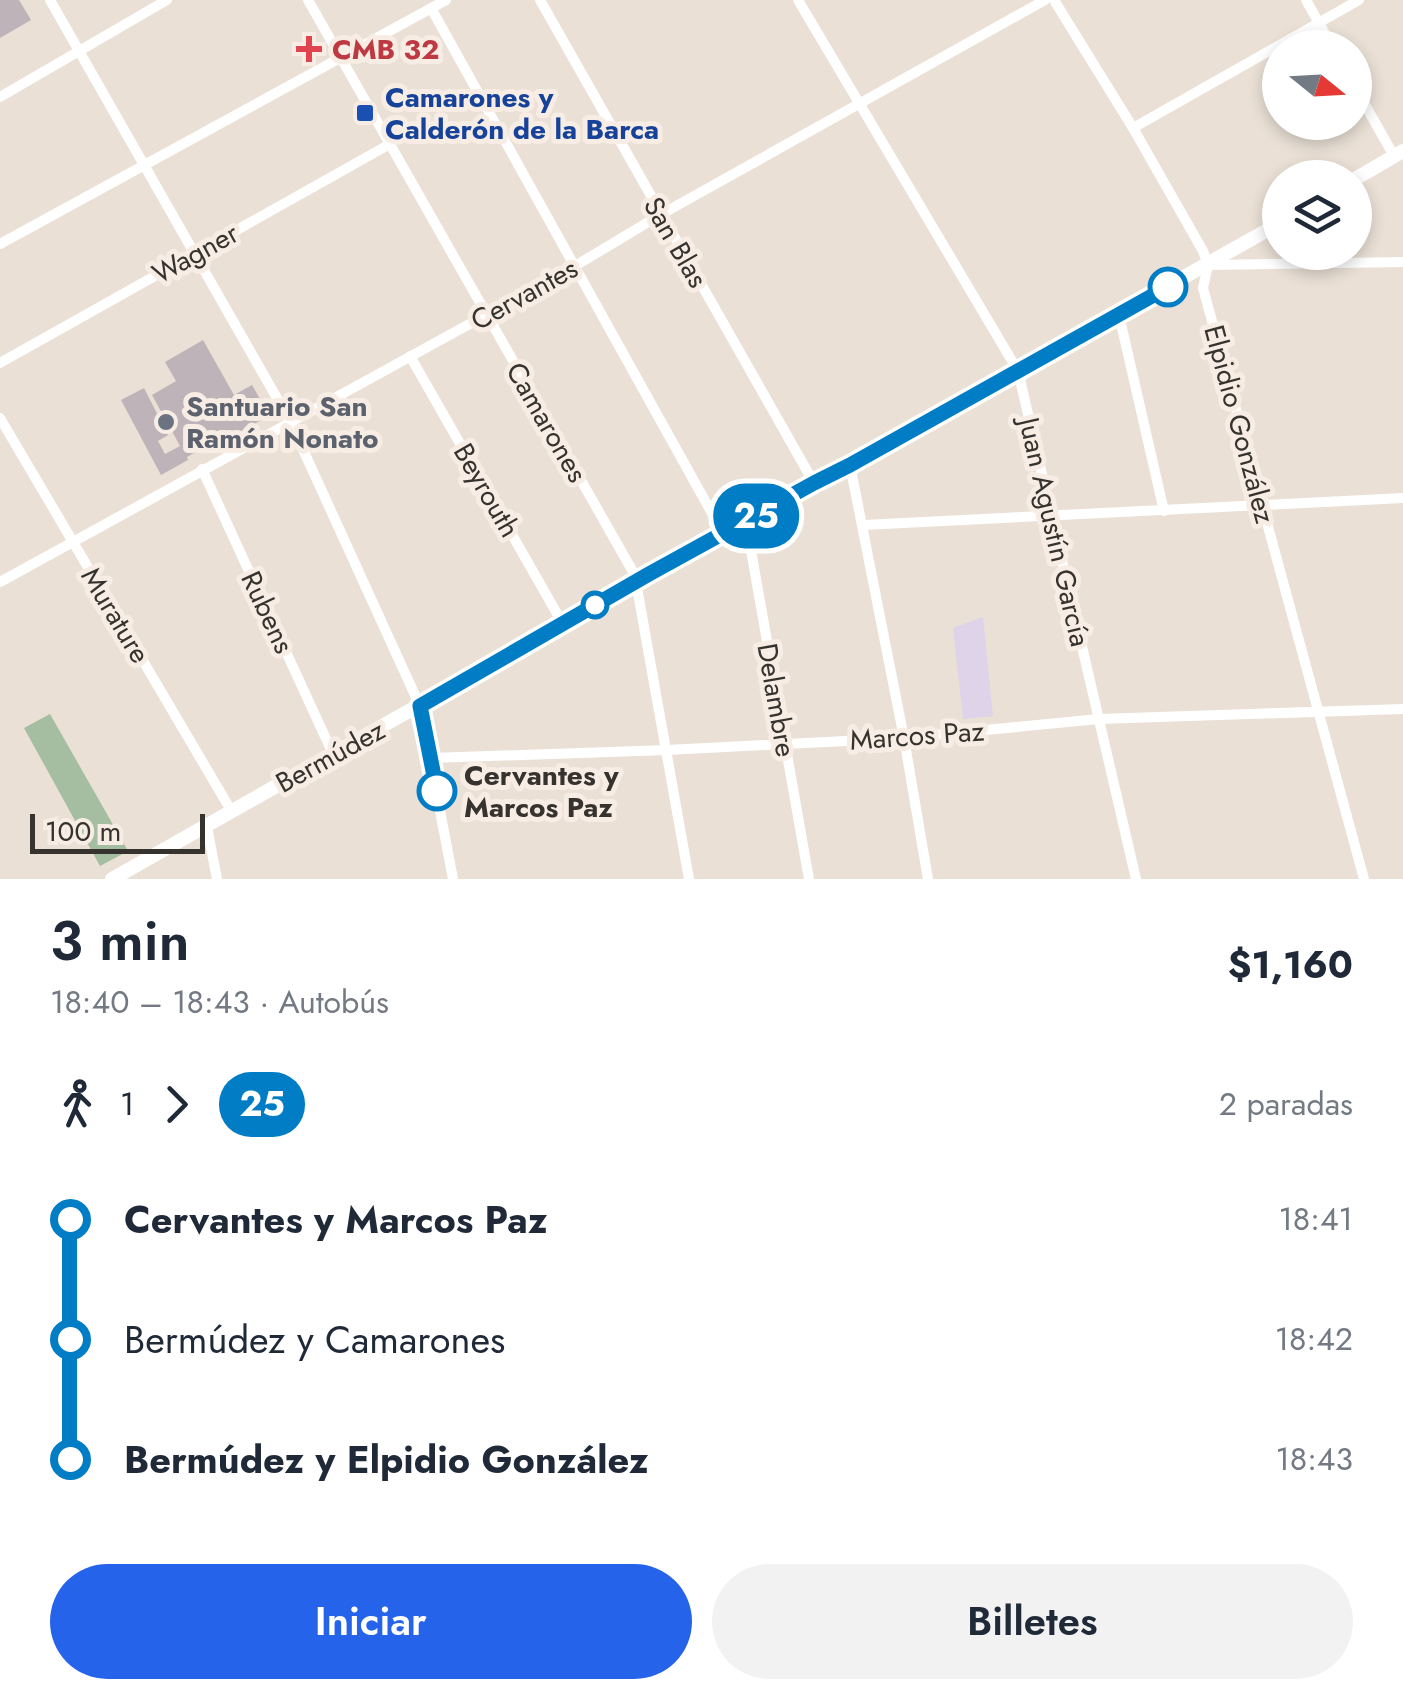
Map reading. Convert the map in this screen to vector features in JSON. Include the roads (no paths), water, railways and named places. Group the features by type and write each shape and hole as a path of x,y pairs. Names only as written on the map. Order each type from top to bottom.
{"street":[{"path":"50,0 290,421 420,706 453,879"},
{"path":"0,97 167,0"},
{"name":"Camarones","path":"308,0 632,570 690,879"},
{"path":"0,244 446,0"},
{"name":"San Blas","path":"540,0 814,483"},
{"name":"Juan Agustín García","path":"798,0 1018,370 1136,879"},
{"name":"Cervantes","path":"0,582 575,266 1045,0"},
{"name":"Elpidio González","path":"1054,0 1203,250 1208,265 1202,288 1364,879"},
{"path":"1306,0 1323,30"},
{"path":"1132,128 1359,0"},
{"path":"431,8 723,533"},
{"path":"1372,113 1399,154 1372,169"},
{"name":"Wagner","path":"0,363 390,144"},
{"name":"Bermúdez","path":"112,879 1262,234"},
{"path":"1208,265 1403,262"},
{"path":"1119,315 1164,511"},
{"name":"Beyrouth","path":"410,356 563,624"},
{"name":"Murature","path":"0,418 232,812"},
{"path":"850,465 928,879"},
{"name":"Rubens","path":"202,469 334,754"},
{"path":"863,525 1403,498"},
{"name":"Delambre","path":"746,522 809,879"},
{"name":"Marcos Paz","path":"431,758 904,738 1099,719 1403,709"},
{"path":"207,827 217,879"}],"place":[{"name":"CMB 32","path":"309,49"},
{"name":"Camarones y Calderón de la Barca","path":"365,113"},
{"name":"Santuario San Ramón Nonato","path":"166,422"},
{"name":"Cervantes y Marcos Paz","path":"437,791"}]}
